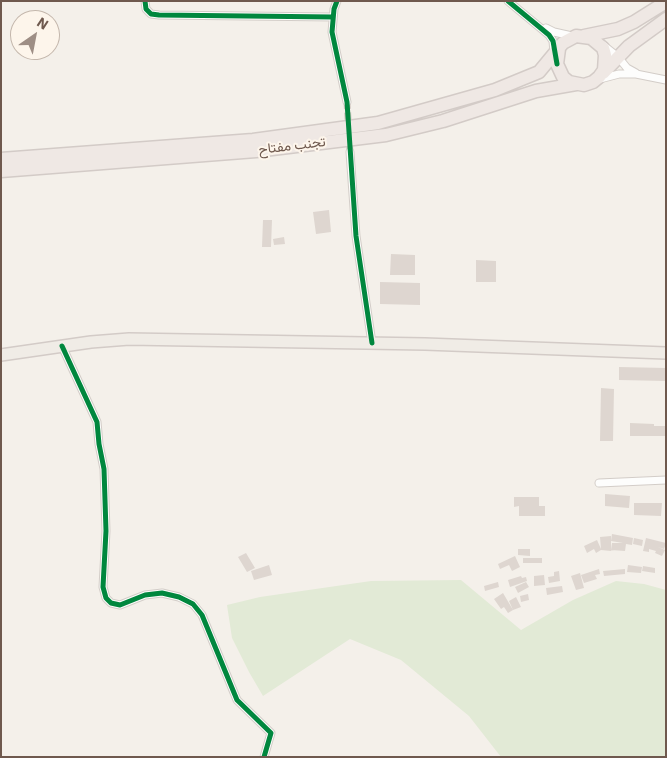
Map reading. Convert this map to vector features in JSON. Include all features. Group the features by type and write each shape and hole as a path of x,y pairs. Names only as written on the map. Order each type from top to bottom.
{"highway":[{"path":"666,2 634,22 618,29 580,36 563,43 557,56 563,77 576,84 584,85 596,80 629,46 666,18"},
{"path":"580,36 598,42 605,55 604,70 596,80"},
{"name":"تجنب مفتاح","path":"1,159 253,140 378,122 495,90 539,72 557,56"},
{"name":"تجنب مفتاح","path":"1,171 256,151 386,135 443,121 536,90 576,84"}],"main road":[{"path":"1,355 129,339 372,343 666,353"}],"street":[{"path":"145,1 146,9 151,14 158,16 333,16"},
{"path":"337,1 333,16 333,37 347,102"},
{"path":"508,1 549,35 553,40 557,56"},
{"path":"535,22 554,32 569,36 580,36"},
{"path":"598,42 636,74"},
{"path":"596,80 612,76 636,74 666,80"},
{"path":"350,152 356,236 372,343"},
{"path":"62,346 97,422 104,469 106,531 103,587 106,598 111,603 120,605 146,595 162,593 179,597 193,604 202,615 237,700 271,733 264,757"},
{"path":"599,483 666,480"}],"green space":[{"path":"461,580 521,630 573,600 616,581 644,584 666,590 666,757 501,757 469,716 401,660 350,639 263,696 232,638 227,605 260,597 371,581"}],"building":[{"path":"329,210 331,232 316,234 313,212"},
{"path":"263,220 272,220 271,247 262,247"},
{"path":"284,237 285,244 274,245 273,239"},
{"path":"391,254 415,255 415,275 390,275"},
{"path":"476,260 496,261 496,282 476,282"},
{"path":"380,282 420,283 420,305 380,304"},
{"path":"619,367 666,368 666,381 619,380"},
{"path":"601,388 614,389 613,441 600,441"},
{"path":"630,423 666,426 666,436 630,436"},
{"path":"605,494 630,496 629,508 605,506"},
{"path":"514,497 539,497 539,506 545,506 545,516 519,516 519,506 514,507"},
{"path":"634,503 662,503 661,516 634,515"},
{"path":"612,534 633,538 632,545 626,544 625,551 611,550 612,543 623,543 611,541"},
{"path":"611,536 611,551 601,550 596,553 594,549 587,553 584,546 597,540 601,549 600,537"},
{"path":"634,538 643,540 642,546 633,544"},
{"path":"646,538 666,543 664,549 658,547 656,551 649,549 649,552 643,551"},
{"path":"658,547 665,550 662,556 655,553"},
{"path":"518,549 530,549 530,556 518,555"},
{"path":"246,553 255,568 247,572 238,557"},
{"path":"515,556 520,567 512,571 509,565 500,569 498,564"},
{"path":"523,558 542,558 542,563 523,563"},
{"path":"269,565 272,575 254,580 251,571"},
{"path":"628,565 642,567 641,573 627,572"},
{"path":"643,566 655,568 655,573 642,571"},
{"path":"599,569 600,574 595,575 597,579 584,583 581,575"},
{"path":"625,569 625,574 604,576 603,571"},
{"path":"559,571 560,581 549,583 548,577 554,576 554,572"},
{"path":"580,573 584,588 576,590 571,576"},
{"path":"544,575 545,585 534,586 534,576"},
{"path":"521,576 522,578 526,577 527,581 510,587 508,580"},
{"path":"498,582 499,587 485,591 484,586"},
{"path":"526,582 529,587 518,593 515,587"},
{"path":"562,586 563,592 547,595 546,588"},
{"path":"503,593 513,610 508,613 504,607 501,609 494,599"},
{"path":"528,594 529,600 521,602 520,596"},
{"path":"516,597 521,607 513,610 509,601"}],"tunnel":[{"path":"347,102 350,152"}],"cycle path":[{"path":"145,1 146,9 151,14 159,15 333,17"},
{"path":"337,1 334,9 332,32 347,102 356,236 372,343"},
{"path":"508,1 549,35 553,41 557,64"},
{"path":"62,346 97,422 104,469 106,531 103,587 106,598 111,603 120,605 145,595 162,593 179,597 193,604 202,615 237,700 271,733 264,757"}]}
